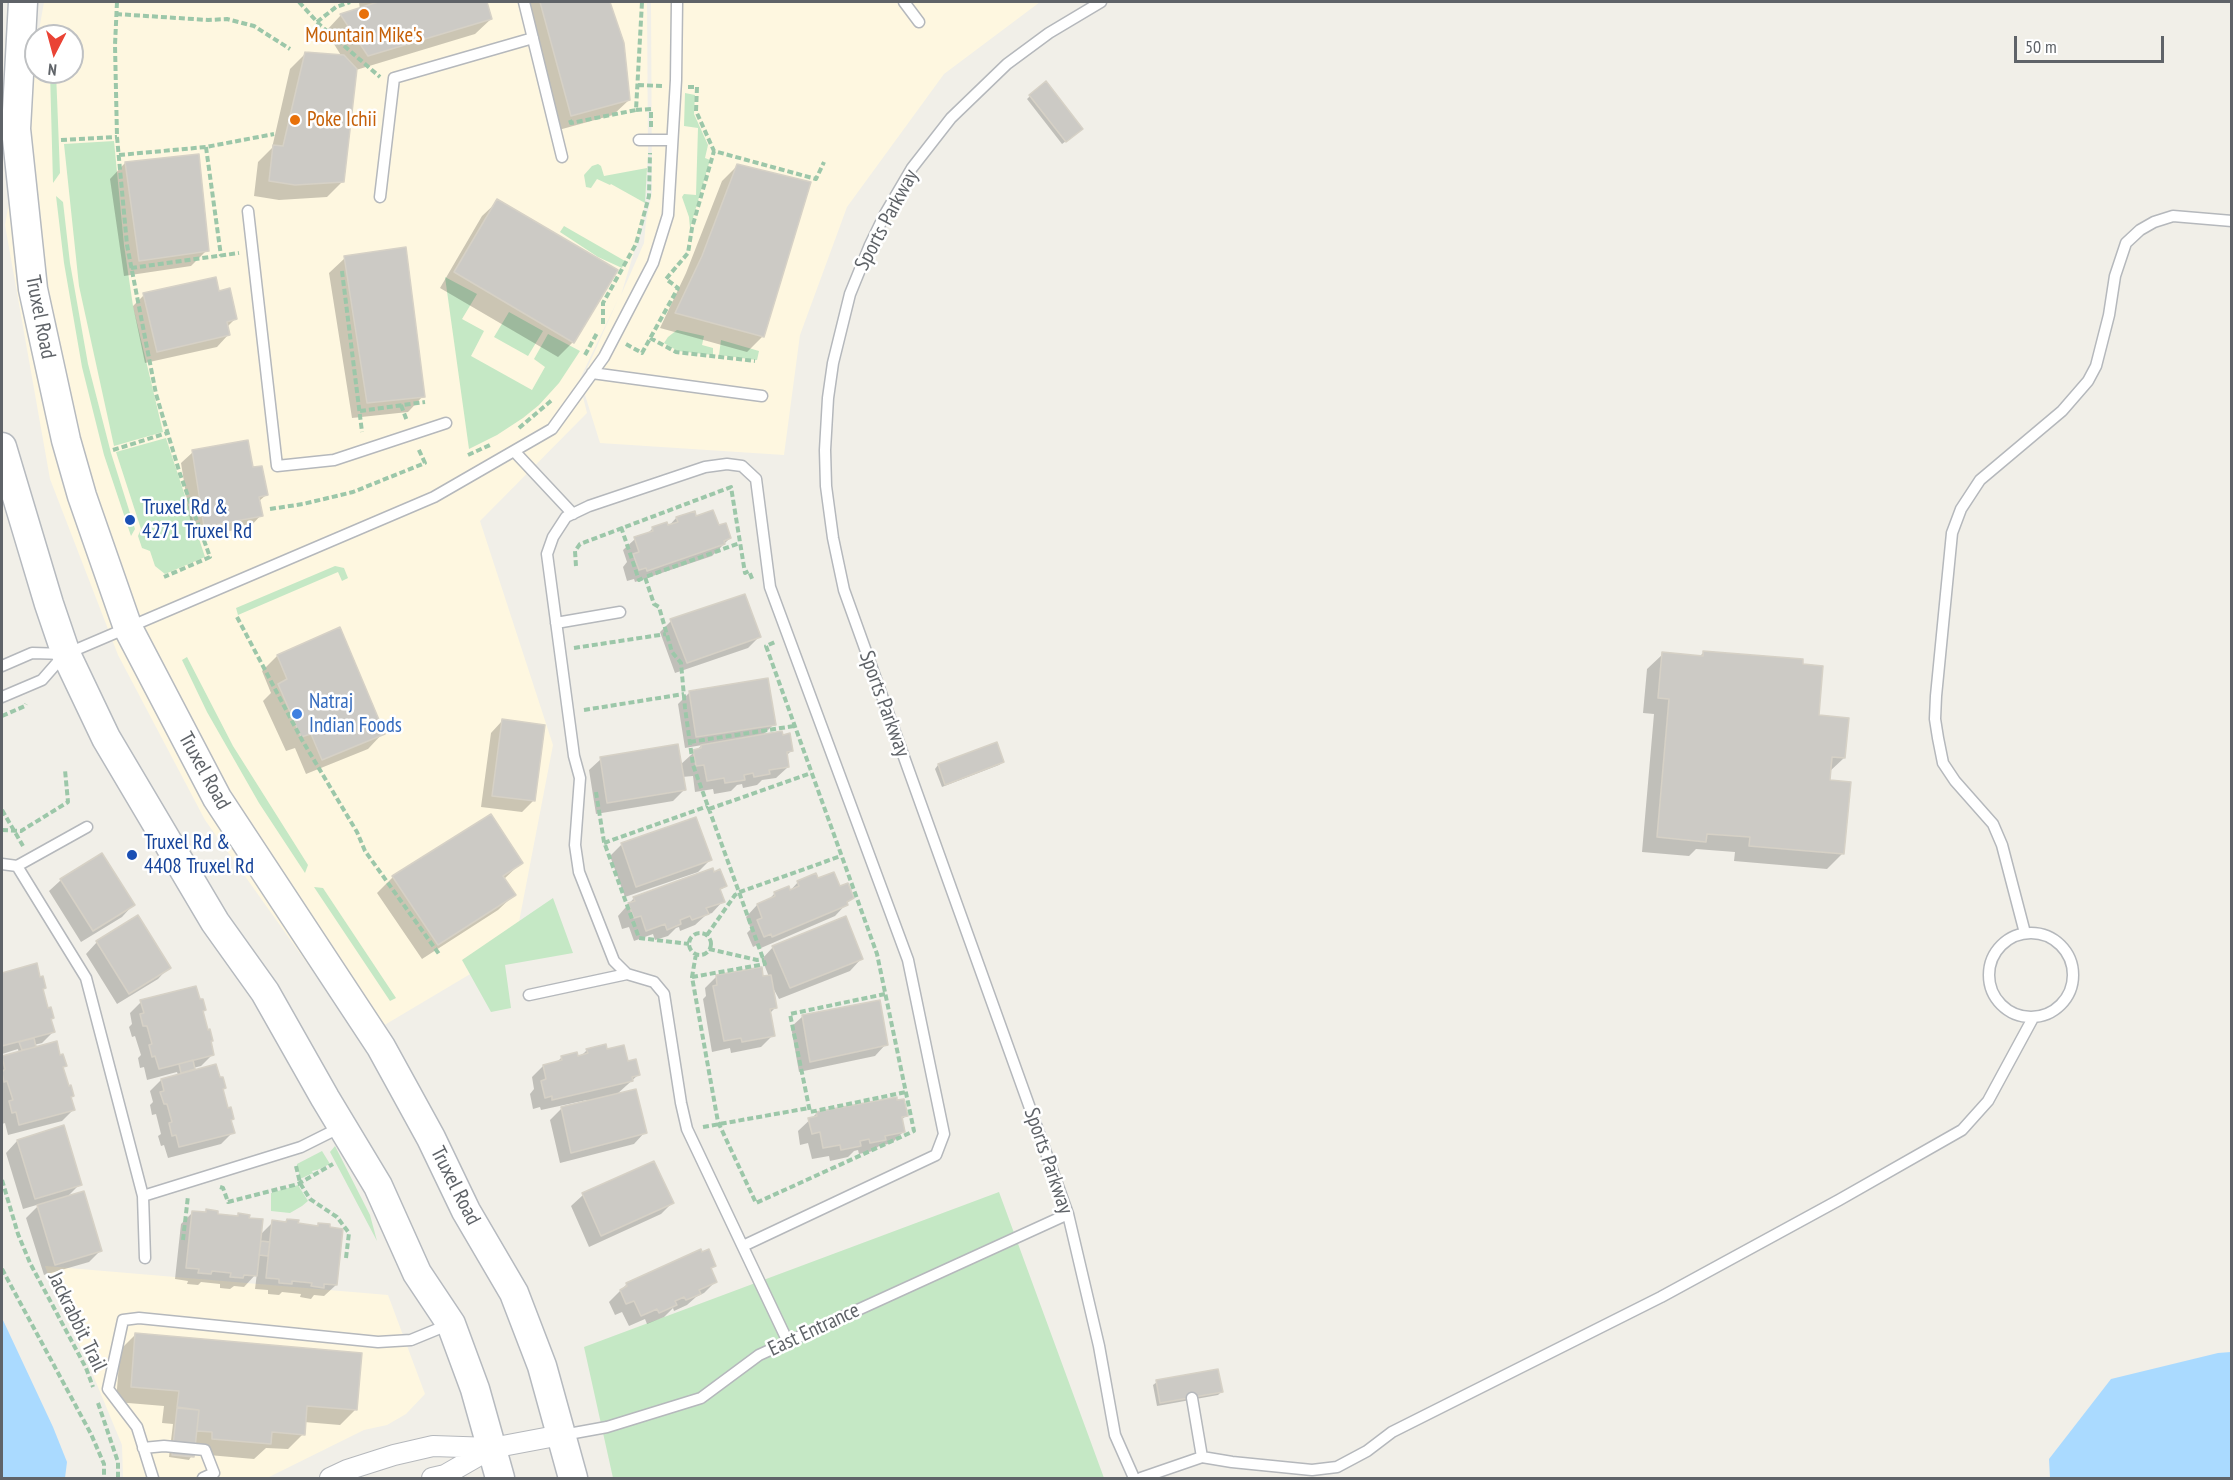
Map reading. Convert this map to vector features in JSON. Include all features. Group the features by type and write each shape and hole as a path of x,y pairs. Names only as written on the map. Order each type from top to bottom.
{"main road":[{"name":"Truxel Road","path":"23,2 16,129 33,289 66,440 81,496 128,628 217,798 381,1047 431,1137 466,1211 514,1293 542,1366 573,1479"},
{"path":"2,447 45,593 66,654 106,738 215,921 265,992 378,1186 417,1273 451,1324 475,1389 500,1479"}],"street":[{"path":"330,1479 347,1470 394,1455 433,1446 492,1448 561,1435"},
{"path":"432,1479 492,1448"}],"lane":[{"path":"524,2 562,156"},
{"path":"2,666 32,653 66,654 434,497 552,429 592,374 614,338 653,262 668,215 676,86 677,2"},
{"path":"904,2 919,22"},
{"name":"Sports Parkway","path":"1101,2 1049,33 1007,64 951,118 912,168 885,214 850,294 833,363 825,450 826,486 833,538 844,590 1068,1214 1099,1346 1115,1435 1134,1479"},
{"path":"380,197 394,78 532,38"},
{"path":"644,140 672,140"},
{"path":"248,211 277,466 334,460 446,423"},
{"path":"2025,933 2002,845 1993,824 1955,781 1943,763 1938,738 1935,719 1936,696 1953,533 1961,509 1980,480 2062,411 2088,381 2096,366 2109,315 2115,276 2126,243 2140,230 2154,222 2173,216 2232,221"},
{"path":"592,374 762,396"},
{"path":"514,451 573,514"},
{"path":"743,1246 936,1155 944,1134 908,960 770,587 756,479 742,466 727,464 705,467 566,517 553,537 547,554 574,756 580,778 575,845 579,872 614,962 627,974 654,982 664,994 687,1129 788,1342"},
{"path":"556,623 620,612"},
{"path":"2,697 42,680 66,654"},
{"path":"2,864 17,866 87,827"},
{"path":"17,866 86,978 143,1196 145,1258"},
{"path":"2025,933 2042,934 2053,939 2065,949 2071,959 2073,971 2071,991 2064,1003 2050,1013 2033,1018 2018,1016 1999,1003 1990,987 1989,974 1992,959 1999,948 2011,938 2025,933"},
{"path":"529,994 627,974"},
{"path":"1141,1479 1202,1457 1312,1470 1337,1467 1367,1451 1392,1432 1652,1302 1962,1130 1988,1101 2033,1018"},
{"path":"143,1196 301,1148 342,1126"},
{"name":"East Entrance","path":"561,1435 607,1427 701,1398 759,1355 1068,1214"},
{"path":"153,1479 137,1427 108,1389 123,1320 139,1318 378,1342 411,1340 451,1324"},
{"path":"1192,1398 1202,1457"},
{"path":"143,1448 164,1446 205,1450 214,1473 203,1479"}],"path":[{"path":"117,2 115,45 117,137 127,245 156,394 180,474 210,557 164,577"},
{"path":"299,2 317,22 381,77"},
{"path":"317,22 336,7 350,2"},
{"path":"636,110 642,2"},
{"path":"116,14 208,20 227,19 254,26 290,48"},
{"path":"599,330 642,353 678,288 666,279 688,253 692,228 714,151 696,111 697,87 638,85"},
{"path":"568,112 571,123 651,109 644,140 649,196 636,244 603,303 604,322 582,359"},
{"path":"119,155 206,147 274,134"},
{"path":"61,140 117,137"},
{"path":"206,147 221,256"},
{"path":"714,151 816,179 824,162"},
{"path":"131,268 253,251"},
{"path":"342,271 362,432"},
{"path":"650,338 676,352 755,361"},
{"path":"518,429 559,393"},
{"path":"360,411 425,402"},
{"path":"270,509 353,492 425,463 401,405"},
{"path":"113,450 168,433"},
{"path":"468,455 494,443"},
{"path":"576,566 575,551 580,544 731,487 745,573 749,572 756,592"},
{"path":"621,527 639,580 740,543"},
{"path":"645,578 654,604 659,607 672,652 681,663 693,765 765,964 692,977"},
{"path":"237,617 307,750 357,832 365,851 440,954"},
{"path":"696,954 692,977 718,1124 756,1203 914,1131 877,954 765,646 775,642 771,632"},
{"path":"576,658 574,648 666,634"},
{"path":"584,710 684,694"},
{"path":"582,700 585,722"},
{"path":"690,742 794,726"},
{"path":"2,830 21,831 68,802 65,770"},
{"path":"604,843 811,773"},
{"path":"595,788 604,843 639,938 689,944"},
{"path":"2,810 25,849"},
{"path":"707,935 735,895 740,892 841,856"},
{"path":"710,949 710,940 707,935 694,934 689,944 691,950 696,954 703,954 710,949 757,960 764,959"},
{"path":"885,994 790,1014 809,1108 810,1112 906,1092"},
{"path":"703,1127 809,1108"},
{"path":"217,1187 223,1188 228,1202 300,1183 333,1164"},
{"path":"296,1166 300,1183 310,1199 337,1217 349,1233 346,1258"},
{"name":"Jackrabbit Trail","path":"2,1180 18,1234 30,1263 86,1368 93,1389"},
{"path":"180,1197 197,1192"},
{"path":"183,1240 188,1195"},
{"path":"2,1269 91,1434 104,1464 104,1479"},
{"name":"Jackrabbit Trail","path":"97,1399 118,1462 118,1479"}],"shaded area":[{"path":"44,2 647,2 648,155 643,222 621,295 644,243 652,193 651,2 1040,2 944,74 847,207 800,335 784,455 600,443 581,382 619,297 579,381 587,413 480,521 553,745 514,948 361,1039 205,820 118,655 50,479 5,225 30,84 84,84 84,24 40,24"},
{"path":"45,1266 388,1295 425,1394 406,1414 387,1425 364,1430 267,1478 123,1478 122,1445 86,1358 62,1311"}],"green space":[{"path":"50,84 56,84 60,173 53,183"},
{"path":"685,93 695,95 694,114 708,145 705,158 710,160 690,228 682,197 684,194 696,195 698,128 684,126"},
{"path":"114,141 124,245 133,306 163,432 114,446 79,286 64,144"},
{"path":"598,164 604,176 647,168 645,203 597,179 591,188 586,187 584,175 592,166"},
{"path":"56,196 63,202 70,263 88,364 111,453 135,529 131,536 104,455 82,367 64,263"},
{"path":"564,226 625,261 622,268 598,257 560,232"},
{"path":"445,277 477,294 462,319 484,331 471,356 532,390 545,367 534,359 548,334 580,351 559,383 539,405 497,435 469,449"},
{"path":"509,312 543,331 528,356 494,337"},
{"path":"677,330 704,336 702,345 713,348 713,355 678,351 664,343"},
{"path":"721,340 759,351 757,360 719,355"},
{"path":"166,438 205,557 165,574 155,566 150,551 142,548 138,536 141,529 116,452"},
{"path":"335,566 344,568 348,578 342,581 338,572 238,615 236,608"},
{"path":"187,657 233,746 308,865 305,873 259,803 207,712 182,660"},
{"path":"314,887 323,888 396,998 390,1001"},
{"path":"553,898 573,953 505,965 511,1008 491,1012 462,960"},
{"path":"335,1146 370,1215 377,1241 330,1152"},
{"path":"322,1151 330,1164 300,1179 297,1164"},
{"path":"298,1185 308,1201 290,1213 271,1211 271,1193"},
{"path":"999,1192 1104,1478 613,1478 584,1347"}],"water":[{"path":"2,1318 67,1462 65,1478 2,1478"},
{"path":"2231,1352 2231,1478 2050,1478 2049,1459 2111,1379 2218,1353"}],"building":[{"path":"378,2 487,2 492,19 368,56 340,14"},
{"path":"540,2 610,2 624,43 630,100 571,116"},
{"path":"305,52 344,55 357,69 344,182 295,185 269,181 273,145 283,146"},
{"path":"1046,81 1083,129 1066,142 1029,95"},
{"path":"199,154 209,251 139,261 125,162"},
{"path":"737,164 811,182 764,337 675,313 702,256"},
{"path":"497,199 618,270 574,343 454,272"},
{"path":"406,247 425,397 367,403 344,256"},
{"path":"216,277 219,291 230,288 237,319 227,322 230,335 157,352 143,293"},
{"path":"248,440 253,467 262,466 268,495 259,497 263,516 204,527 192,450"},
{"path":"713,510 719,525 726,523 731,538 724,541 725,544 647,571 646,568 639,570 633,554 639,552 634,537 653,531 652,527 667,522 668,525 678,522 676,517 695,511 696,516"},
{"path":"745,594 761,637 687,663 670,619"},
{"path":"340,627 385,734 322,760 311,734 301,737 278,684 287,679 277,655"},
{"path":"1703,651 1803,659 1803,664 1823,666 1819,715 1849,718 1845,758 1832,757 1830,780 1851,782 1844,854 1749,846 1750,837 1707,834 1706,842 1657,837 1669,699 1658,698 1662,652 1703,656"},
{"path":"768,678 776,725 696,737 689,691"},
{"path":"502,719 545,725 535,801 492,796"},
{"path":"782,731 783,735 790,733 793,751 787,752 789,767 769,770 770,774 754,777 753,773 744,775 745,780 725,783 724,778 707,781 704,765 696,766 693,750 701,748 701,745"},
{"path":"997,742 1004,762 945,785 938,764"},
{"path":"678,744 686,790 607,803 600,757"},
{"path":"491,814 523,863 503,876 516,895 438,945 392,876"},
{"path":"696,817 712,860 636,887 621,843"},
{"path":"102,853 135,905 93,931 60,879"},
{"path":"713,868 714,872 720,869 727,886 720,889 725,902 706,908 709,914 692,920 690,916 680,920 681,924 667,930 665,924 646,931 641,916 634,918 628,903 635,901 633,897"},
{"path":"834,872 840,886 848,883 854,898 847,902 848,905 772,937 771,934 764,937 757,920 762,918 757,904 775,896 774,892 789,886 790,890 799,886 797,881 816,873 818,878"},
{"path":"138,915 171,968 129,994 96,941"},
{"path":"846,916 863,959 790,988 772,946"},
{"path":"37,963 40,977 43,976 46,988 43,989 48,1008 51,1007 54,1018 51,1019 55,1032 2,1046 2,973"},
{"path":"762,967 763,976 771,975 777,1008 770,1009 775,1036 742,1042 741,1038 724,1041 713,986 717,985 716,975"},
{"path":"196,986 206,1010 203,1011 213,1041 211,1041 214,1055 159,1069 155,1056 152,1057 149,1045 152,1044 147,1026 143,1026 140,1014 144,1013 140,1000"},
{"path":"880,1000 888,1045 810,1062 802,1015"},
{"path":"34,1038 36,1047 22,1050 19,1042"},
{"path":"57,1041 60,1055 63,1054 67,1066 63,1067 69,1086 71,1085 74,1096 71,1097 75,1110 19,1125 16,1112 12,1113 9,1101 13,1100 7,1081 4,1082 2,1072 5,1069 2,1056"},
{"path":"606,1044 607,1049 624,1045 628,1061 636,1059 640,1075 632,1077 633,1081 552,1100 552,1096 545,1098 541,1081 546,1079 543,1065 562,1060 561,1056 577,1052 578,1056 588,1053 586,1049"},
{"path":"193,1060 195,1069 181,1073 179,1064"},
{"path":"216,1064 220,1077 223,1077 226,1088 223,1089 228,1108 231,1107 234,1119 231,1120 235,1133 179,1147 176,1135 172,1136 169,1123 172,1122 167,1104 164,1104 160,1092 164,1091 161,1079"},
{"path":"636,1089 647,1133 571,1153 561,1107"},
{"path":"897,1097 897,1100 904,1099 908,1116 902,1117 905,1132 885,1136 886,1140 870,1143 869,1139 860,1141 861,1146 841,1150 840,1145 823,1148 820,1132 812,1134 808,1118 817,1116 816,1112"},
{"path":"64,1125 82,1185 35,1199 17,1140"},
{"path":"654,1161 674,1203 601,1236 582,1193"},
{"path":"84,1191 102,1251 55,1265 37,1205"},
{"path":"206,1209 218,1211 218,1214 238,1216 238,1213 250,1215 249,1218 263,1219 257,1276 230,1277 231,1273 212,1271 211,1274 198,1273 199,1269 186,1268 192,1211 206,1212"},
{"path":"287,1219 318,1226 318,1223 330,1224 330,1227 343,1229 337,1285 324,1284 324,1288 311,1286 312,1283 292,1281 292,1284 279,1283 279,1279 266,1278 272,1220 286,1222"},
{"path":"261,1241 270,1242 268,1256 259,1255"},
{"path":"701,1249 702,1252 709,1249 716,1266 711,1268 717,1282 699,1290 701,1294 686,1300 684,1297 675,1301 677,1305 659,1313 657,1309 641,1316 634,1301 626,1304 620,1290 627,1286 626,1283"},
{"path":"135,1333 362,1353 357,1410 307,1406 305,1435 272,1432 271,1444 212,1439 212,1432 197,1431 199,1410 177,1407 179,1391 131,1387"},
{"path":"1218,1369 1223,1392 1160,1403 1156,1380"},
{"path":"177,1408 199,1410 194,1457 172,1455"}],"place":[{"name":"Mountain Mike's","path":"364,14"},
{"name":"Poke Ichii","path":"295,120"},
{"name":"Truxel Rd & 4271 Truxel Rd","path":"130,520"},
{"name":"Natraj Indian Foods","path":"297,714"},
{"name":"Truxel Rd & 4408 Truxel Rd","path":"132,855"}]}
